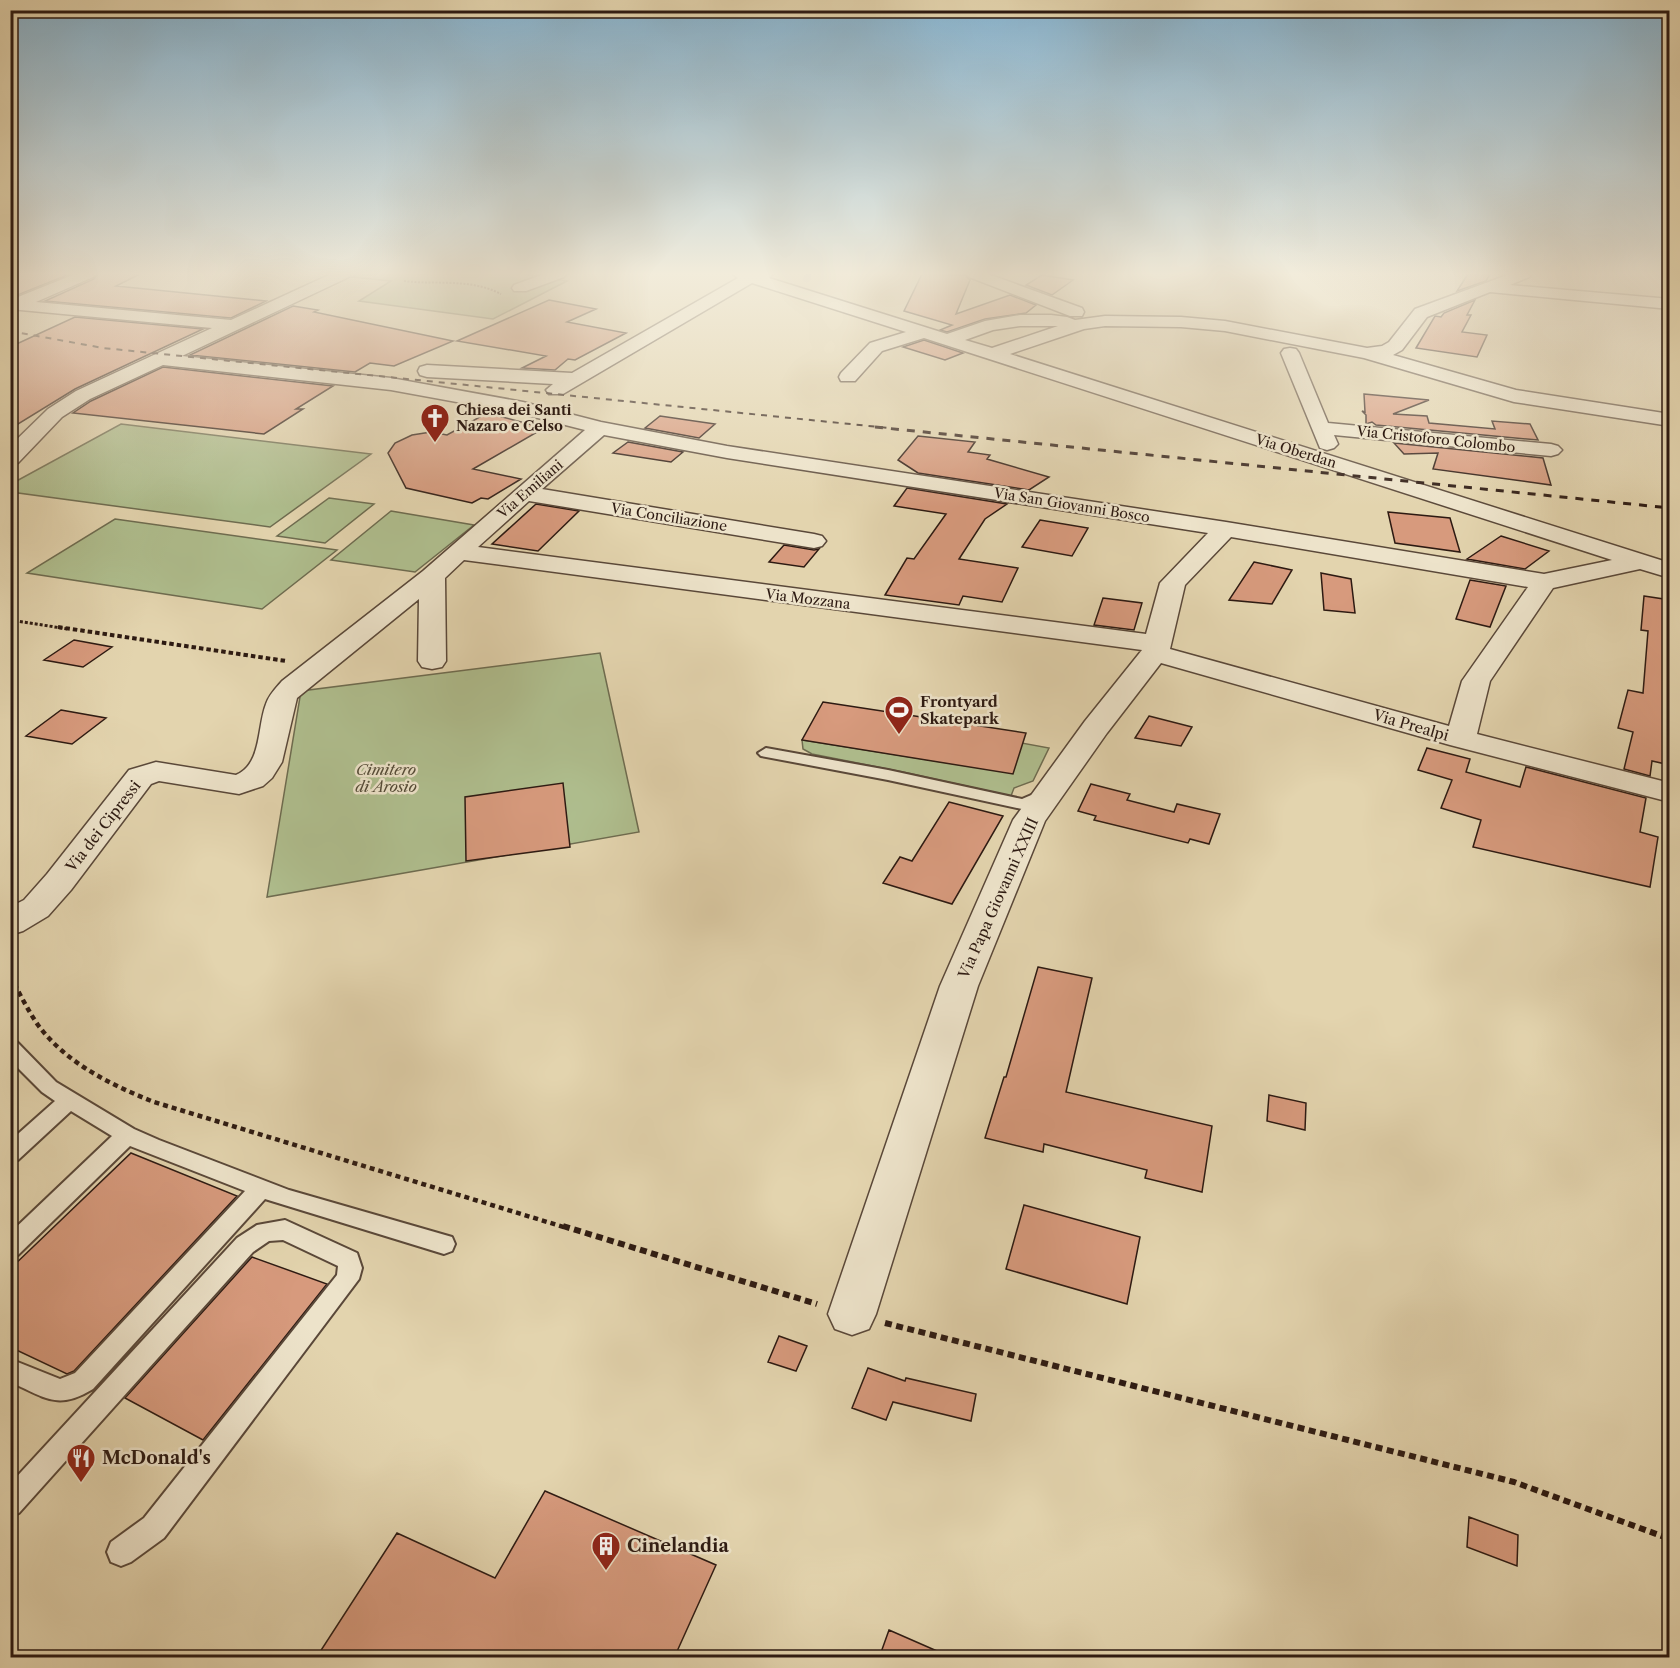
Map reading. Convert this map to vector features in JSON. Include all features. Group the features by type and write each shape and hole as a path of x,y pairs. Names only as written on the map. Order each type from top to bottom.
{"street":[{"path":"10,458 55,413 83,395 175,352"},
{"path":"523,408 621,352"},
{"path":"848,377 871,352"},
{"name":"Via Oberdan","path":"980,352 1670,571"},
{"path":"990,355 999,352"},
{"path":"1289,352 1324,436 1341,465"},
{"path":"1367,352 1514,396 1670,420"},
{"path":"287,354 357,365 455,374 575,379"},
{"name":"Via San Giovanni Bosco","path":"159,359 361,380 523,408 600,428 727,452 1227,529 1544,582"},
{"path":"10,428 37,430"},
{"name":"Via Emiliani","path":"460,552 600,428"},
{"name":"Via Cristoforo Colombo","path":"1290,450 1324,436 1551,450"},
{"name":"Via Conciliazione","path":"524,493 814,541"},
{"name":"Via Papa Giovanni XXIII","path":"852,1314 959,986 1029,820 1156,649 1173,583 1227,529"},
{"name":"Via dei Cipressi","path":"10,923 36,908 59,882 140,777 156,771 238,785 251,782 267,766 281,701 292,687 460,552"},
{"name":"Via Mozzana","path":"460,552 1156,649"},
{"path":"1461,739 1476,681 1544,582 1641,562"},
{"path":"432,576 432,661"},
{"name":"Via Prealpi","path":"1156,649 1461,739 1670,793"}],"lane":[{"path":"766,753 888,775 1022,804 1033,802 1049,792"},
{"path":"10,1047 50,1087 127,1135 286,1198 444,1244"},
{"path":"10,1154 70,1100"},
{"path":"10,1248 127,1135"},
{"path":"10,1370 60,1391 70,1389 84,1381 261,1189"},
{"path":"10,1504 245,1245 265,1232 285,1230 349,1260 347,1279 154,1527 122,1552"}],"path":[{"path":"10,620 318,666"}],"green space":[{"path":"121,424 371,454 270,527 11,492 11,484"},
{"path":"329,498 374,504 325,543 277,536"},
{"path":"391,511 474,525 415,572 331,560"},
{"path":"115,519 337,550 262,609 27,573"},
{"name":"Cimitero di Arosio","path":"600,653 639,832 267,897 301,691"},
{"path":"802,740 1012,773 1022,743 1049,748 1033,781 1014,788 1011,796 812,754 803,749"}],"building":[{"path":"10,352 154,352 75,389 10,429"},
{"path":"197,352 427,352 394,366 370,363 355,372 190,355"},
{"path":"521,352 590,352 575,360 568,359 555,370 522,368 546,356"},
{"path":"919,352 963,353 945,360"},
{"path":"1442,352 1479,352 1477,357"},
{"path":"163,367 333,386 296,409 303,409 264,434 73,413 91,401"},
{"path":"1364,394 1429,400 1393,414 1427,416 1429,423 1495,429 1492,421 1530,424 1538,440 1376,425 1372,422 1366,424 1366,415 1362,411 1365,412"},
{"path":"487,413 544,428 473,469 521,479 488,499 481,498 472,503 406,488 388,453 395,443 412,435 431,432 447,435"},
{"path":"660,416 715,424 699,438 645,428"},
{"path":"918,436 975,442 968,452 990,455 987,459 1049,477 1029,490 918,473 898,460"},
{"path":"628,442 683,452 671,462 613,453"},
{"path":"1394,443 1543,458 1551,485 1433,469 1438,453 1404,454"},
{"path":"907,488 1007,504 985,519 959,559 1018,568 1002,602 963,596 959,605 885,595 907,558 914,559 946,514 894,506"},
{"path":"536,504 579,511 538,551 492,544"},
{"path":"1388,512 1450,518 1460,552 1395,543"},
{"path":"1040,520 1088,528 1072,556 1022,547"},
{"path":"1501,536 1549,551 1525,569 1467,559"},
{"path":"784,545 819,549 804,567 769,562"},
{"path":"1254,562 1292,570 1272,604 1229,600"},
{"path":"1321,573 1351,579 1355,613 1324,610"},
{"path":"1470,580 1506,586 1490,627 1456,619"},
{"path":"1644,596 1670,600 1670,765 1652,761 1650,776 1624,769 1633,732 1618,728 1628,690 1643,693 1648,631 1641,630"},
{"path":"1103,598 1142,603 1134,630 1094,625"},
{"path":"74,640 112,647 83,667 44,660"},
{"path":"823,702 1026,733 1013,774 802,740"},
{"path":"61,710 106,718 72,744 26,736"},
{"path":"1149,716 1192,727 1181,746 1135,738"},
{"path":"1427,748 1470,759 1466,772 1520,787 1526,767 1646,798 1640,832 1658,837 1650,887 1473,847 1481,820 1441,808 1452,780 1418,770"},
{"path":"563,783 570,847 466,861 465,797"},
{"path":"1091,784 1130,794 1127,800 1174,812 1177,804 1220,814 1209,844 1190,839 1188,843 1094,820 1096,816 1078,811"},
{"path":"949,802 1003,816 952,904 883,883 900,857 912,861"},
{"path":"1038,967 1092,978 1066,1092 1212,1126 1202,1192 1145,1178 1147,1170 1044,1144 1043,1152 985,1138 1004,1077 1006,1077"},
{"path":"1269,1095 1306,1103 1305,1130 1267,1121"},
{"path":"131,1153 237,1196 74,1371 67,1374 10,1347 10,1269"},
{"path":"1024,1205 1140,1237 1127,1304 1006,1269"},
{"path":"252,1257 327,1284 203,1440 125,1398"},
{"path":"779,1336 807,1346 796,1371 768,1362"},
{"path":"868,1368 905,1381 906,1378 976,1394 971,1421 893,1402 886,1420 852,1408"},
{"name":"Cinelandia","path":"545,1491 716,1565 674,1658 316,1658 397,1533 495,1578"},
{"path":"1469,1517 1518,1535 1517,1566 1467,1547"},
{"path":"889,1630 953,1658 879,1658"}],"railway":[{"path":"141,352 889,428"},
{"path":"875,427 1670,508"}],"place":[{"name":"Chiesa dei Santi Nazaro e Celso","path":"435,444"},
{"name":"Frontyard Skatepark","path":"899,736"},
{"name":"McDonald's","path":"81,1484"},
{"name":"Cinelandia","path":"606,1572"}]}
